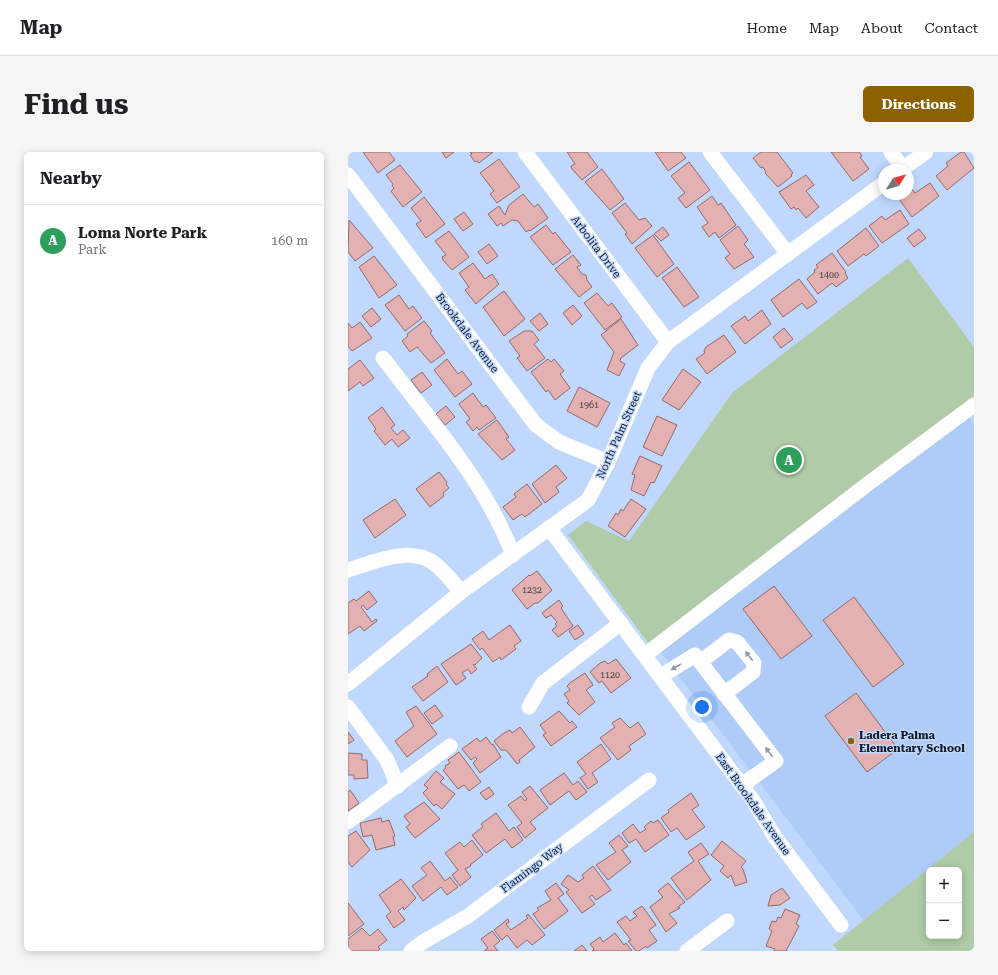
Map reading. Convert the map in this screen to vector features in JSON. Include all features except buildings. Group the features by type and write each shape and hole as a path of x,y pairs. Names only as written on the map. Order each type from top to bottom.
{"street":[{"name":"Arbolita Drive","path":"525,152 668,342"},
{"path":"710,152 788,254"},
{"path":"891,152 899,164"},
{"path":"909,164 926,152"},
{"name":"Brookdale Avenue","path":"348,175 536,425 559,442 608,462"},
{"name":"North Palm Street","path":"348,684 461,592 588,500 608,462 648,368 668,342 878,187"},
{"path":"383,358 464,465 502,528 513,554"},
{"path":"645,655 869,483 974,405"},
{"name":"East Brookdale Avenue","path":"548,528 742,785 775,837 842,925"},
{"path":"348,570 386,559 415,556 434,563 461,592"},
{"path":"529,707 543,683 621,623"},
{"path":"700,662 729,640 737,642 754,663 753,672 724,694"},
{"path":"660,676 695,655 776,761 742,785"},
{"path":"348,707 387,760 398,786"},
{"path":"348,822 450,746"},
{"name":"Flamingo Way","path":"411,951 423,942 468,916 649,780"},
{"path":"687,951 727,921"}],"shaded area":[{"name":"Ladera Palma Elementary School","path":"969,417 974,424 974,832 931,867 926,867 926,871 864,921 659,650"}],"green space":[{"path":"908,258 974,347 974,398 649,644 568,535 586,521 629,541 732,393"},
{"path":"974,832 974,951 838,951 833,945 926,870 926,939 962,939 962,867 930,867"}],"place":[{"name":"Loma Norte Park","path":"789,460"},
{"name":"Ladera Palma Elementary School","path":"851,741"}]}
